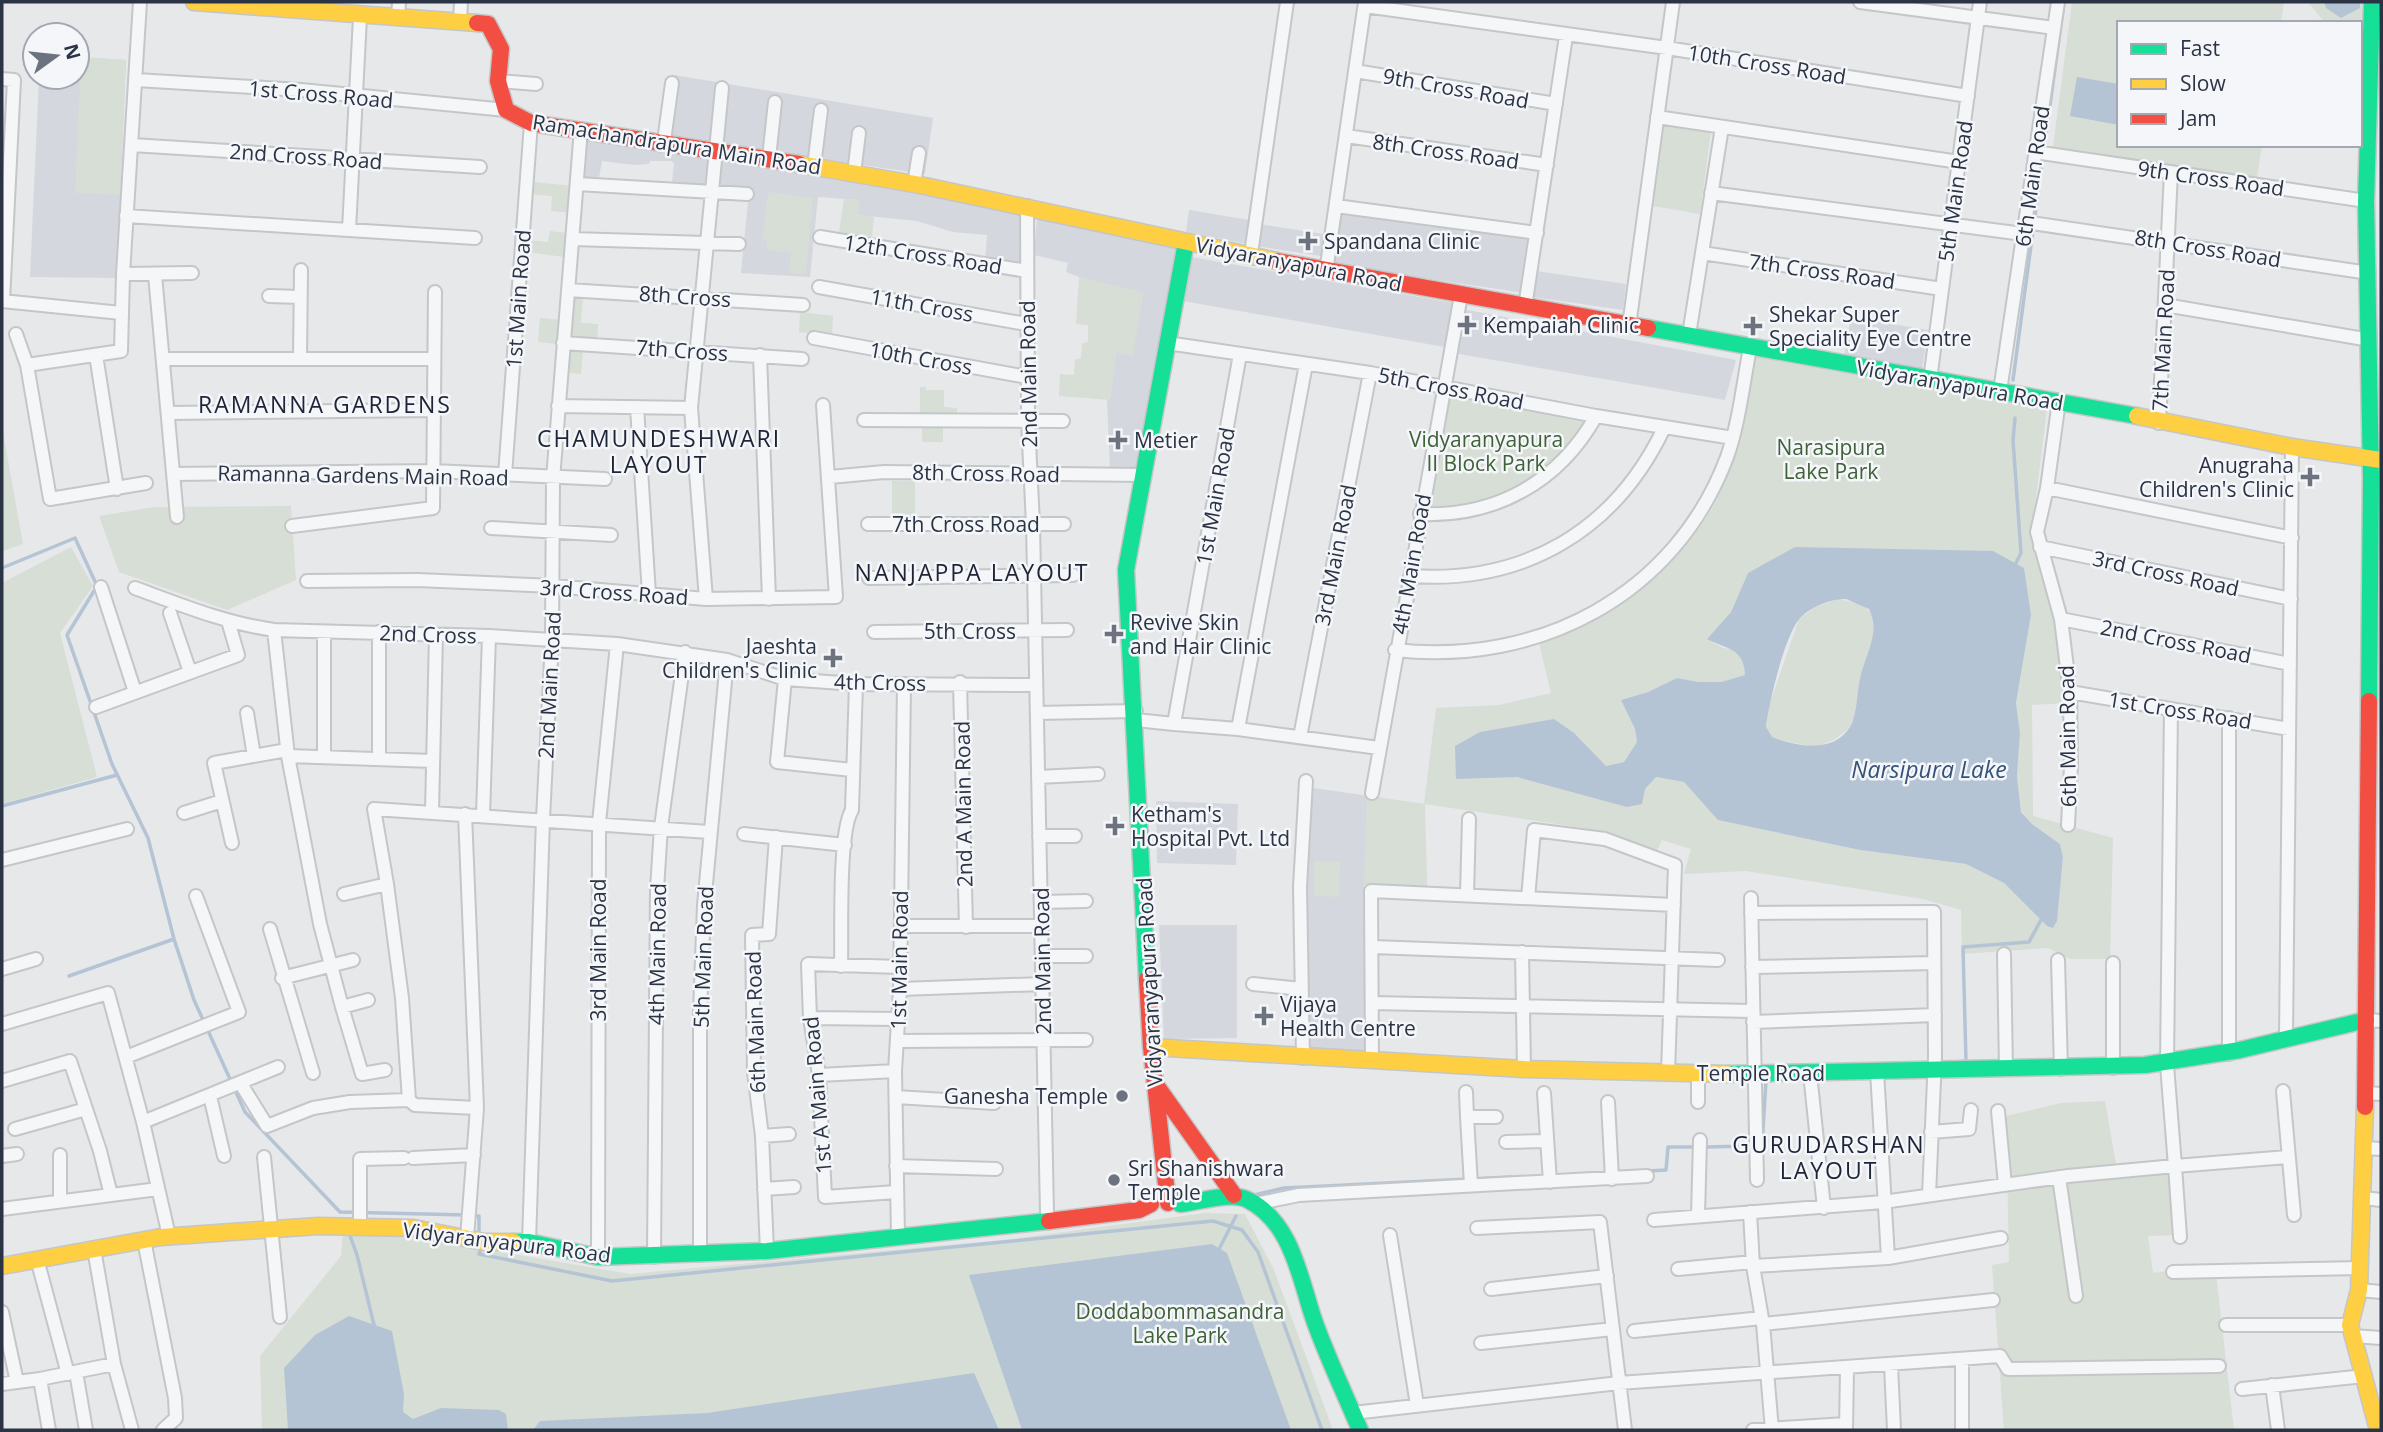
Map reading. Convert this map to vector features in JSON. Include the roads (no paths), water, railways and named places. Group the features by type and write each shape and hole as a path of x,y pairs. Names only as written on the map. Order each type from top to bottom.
{"main road":[{"name":"Ramachandrapura Main Road","path":"194,2 353,12 399,10 488,24 501,49 498,81 506,110 531,123 664,141 854,173 1027,206 1186,242"},
{"path":"2372,2 2375,30 2366,201 2374,332 2374,1093 2373,1149 2363,1198 2361,1268 2351,1330 2364,1376 2377,1407 2378,1430"},
{"name":"Vidyaranyapura Road","path":"2,1266 169,1236 272,1229 360,1227 413,1228 485,1242 529,1242 598,1257 700,1255 767,1251 972,1228 978,1230 1125,1212 1175,1200 1154,1082 1151,1047 1136,716 1126,570 1186,242 1326,272 1930,380 2023,394 2159,423 2292,447 2375,459"},
{"name":"Temple Road","path":"1151,1047 1524,1069 1698,1074 1877,1071 1935,1065 2113,1068 2167,1065 2229,1054 2373,1020"},
{"path":"1154,1082 1227,1196"},
{"path":"1175,1200 1180,1204 1215,1201 1227,1196 1255,1204 1302,1305 1312,1318 1360,1430"},
{"name":"Vidyaranyapura Road","path":"972,1228 978,1223 1047,1213 1138,1201 1151,1204"}],"street":[{"path":"27,365 121,351 126,216 140,2"},
{"path":"460,21 461,2"},
{"path":"1251,254 1287,2"},
{"path":"1629,326 1673,2"},
{"path":"1860,2 2054,28"},
{"name":"5th Main Road","path":"1930,380 1980,2"},
{"name":"6th Main Road","path":"2000,391 2045,154 2058,2"},
{"path":"1326,272 1365,4"},
{"name":"10th Cross Road","path":"1365,4 1968,96"},
{"path":"349,230 356,96 353,12"},
{"path":"1525,307 1566,36"},
{"name":"9th Cross Road","path":"1355,71 1556,104"},
{"path":"2,79 14,80 2,300 121,313"},
{"name":"1st Cross Road","path":"136,80 506,110"},
{"path":"498,81 536,84"},
{"path":"664,141 671,83"},
{"path":"706,599 691,408 722,88"},
{"path":"769,158 775,102"},
{"path":"814,166 821,110"},
{"path":"1657,117 1959,162"},
{"name":"1st Main Road","path":"505,475 531,123"},
{"path":"1689,335 1722,127"},
{"name":"2nd Main Road","path":"529,1242 543,819 552,640 553,479 581,129"},
{"path":"854,173 859,133"},
{"name":"8th Cross Road","path":"1346,136 1547,165"},
{"name":"2nd Cross Road","path":"132,145 480,167"},
{"path":"914,184 919,153"},
{"name":"9th Cross Road","path":"2045,154 2366,201"},
{"name":"7th Main Road","path":"2159,423 2171,172"},
{"path":"577,184 747,194"},
{"name":"8th Cross Road","path":"1711,193 1951,223 2032,226 2168,241 2369,273"},
{"name":"2nd Main Road","path":"1027,206 1027,377 1037,685 1047,1213"},
{"path":"1336,206 1536,233"},
{"path":"126,216 475,238"},
{"name":"12th Cross Road","path":"820,237 1027,271"},
{"path":"572,239 740,244"},
{"name":"7th Cross Road","path":"1702,253 1942,289"},
{"path":"300,359 301,270"},
{"path":"123,274 192,273"},
{"path":"155,275 177,517"},
{"name":"11th Cross","path":"818,287 1026,324"},
{"name":"8th Cross","path":"568,290 803,305"},
{"path":"292,526 433,508 435,292"},
{"name":"4th Main Road","path":"1372,793 1395,650 1461,295"},
{"path":"269,296 300,297"},
{"path":"2165,306 2374,332"},
{"path":"16,334 27,365 50,499 146,483"},
{"name":"10th Cross","path":"814,338 1027,377"},
{"name":"7th Cross","path":"563,343 802,359"},
{"name":"5th Cross Road","path":"1167,343 1443,385 1596,416 1733,438"},
{"path":"1395,650 1442,653 1488,650 1555,632 1597,612 1634,585 1682,537 1707,500 1733,438 1750,348"},
{"name":"1st Main Road","path":"1174,724 1240,354"},
{"path":"96,355 117,489"},
{"path":"760,355 769,599"},
{"path":"163,359 434,359"},
{"path":"1238,729 1306,364"},
{"name":"3rd Main Road","path":"1300,737 1370,373"},
{"name":"6th Main Road","path":"2059,401 2047,488 2037,532 2061,619 2070,692 2071,766 2068,825"},
{"path":"558,405 691,408"},
{"path":"823,405 830,477"},
{"path":"637,407 649,594"},
{"path":"168,413 434,410"},
{"path":"1420,514 1471,511 1518,495 1545,477 1569,456 1596,416"},
{"path":"864,420 1063,421"},
{"path":"1410,576 1449,577 1488,572 1525,561 1560,545 1593,522 1622,495 1646,463 1664,428"},
{"path":"2286,1039 2292,447"},
{"name":"Ramanna Gardens Main Road","path":"173,474 433,471 553,479"},
{"name":"8th Cross Road","path":"830,477 884,472 1143,475"},
{"name":"3rd Cross Road","path":"307,581 417,580 553,586 706,599 836,597 830,477"},
{"path":"553,479 605,480"},
{"path":"2047,488 2292,538"},
{"name":"7th Cross Road","path":"868,524 1064,524"},
{"path":"491,528 611,535"},
{"name":"3rd Cross Road","path":"2040,547 2291,599"},
{"path":"869,578 1073,575"},
{"path":"101,587 135,692"},
{"name":"2nd Cross","path":"135,588 228,621 274,630 489,636 617,644 727,660"},
{"path":"170,613 190,672"},
{"name":"2nd Cross Road","path":"2061,619 2290,664"},
{"path":"96,707 238,655 228,621"},
{"path":"274,630 287,753 295,783 320,924 362,1073 385,1070"},
{"name":"5th Cross","path":"874,632 1067,630"},
{"path":"324,632 324,755"},
{"path":"379,632 379,757"},
{"path":"432,812 436,634"},
{"path":"483,815 489,636"},
{"name":"3rd Main Road","path":"598,1257 598,823 617,644"},
{"name":"4th Main Road","path":"654,1257 657,890 661,827 685,652"},
{"name":"5th Main Road","path":"700,1255 700,1013 709,831 727,660"},
{"name":"4th Cross","path":"727,660 785,679 856,684 960,682 1037,685"},
{"path":"785,679 777,761 852,771"},
{"name":"2nd A Main Road","path":"960,682 966,927"},
{"path":"856,684 852,810 848,817 845,845 841,966 900,967"},
{"name":"1st Main Road","path":"898,1236 895,1071 900,989 904,684"},
{"name":"1st Cross Road","path":"2070,692 2289,729"},
{"path":"2171,709 2167,1065 2180,1237"},
{"path":"247,712 254,756"},
{"path":"1037,713 1136,716 1174,724 1238,729 1379,748"},
{"path":"2229,718 2229,1054"},
{"path":"232,844 215,763 287,753 433,761"},
{"path":"1038,777 1098,774"},
{"path":"1303,1058 1300,887 1306,781"},
{"path":"184,813 222,801"},
{"path":"409,1100 402,998 374,809 709,831"},
{"path":"465,814 477,1108 467,1238"},
{"path":"1467,895 1469,819"},
{"path":"2,860 127,829"},
{"path":"1528,898 1534,830 1605,839 1675,865 1668,1073"},
{"path":"744,834 845,845"},
{"name":"6th Main Road","path":"767,1251 762,1136 754,1072 752,935 769,934 776,836"},
{"path":"1040,836 1075,836"},
{"path":"344,894 387,884"},
{"path":"1372,1061 1371,891 1674,905"},
{"path":"125,1057 239,1012 196,896"},
{"path":"1751,898 1753,1017 1763,1074 1757,1180"},
{"path":"1041,902 1086,901"},
{"path":"1751,913 1934,912 1935,1065 1929,1195"},
{"path":"901,926 1041,926"},
{"path":"270,929 282,978 313,1073"},
{"path":"1373,947 1718,960"},
{"path":"1522,952 1524,1069"},
{"path":"2004,954 2006,1068"},
{"path":"1042,956 1086,956"},
{"path":"2,969 36,959"},
{"path":"282,978 353,960"},
{"path":"2058,960 2062,1069"},
{"path":"2113,962 2113,1068"},
{"path":"1752,967 1934,963"},
{"name":"1st A Main Road","path":"841,966 808,964 810,1018 819,1075 825,1197 896,1192"},
{"path":"900,989 1042,984"},
{"path":"1253,984 1302,989"},
{"path":"2,1024 108,993 143,1122 169,1236"},
{"path":"342,1007 368,1000"},
{"path":"1372,1003 1523,1006 1753,1017 1935,1015"},
{"path":"810,1018 898,1019"},
{"path":"897,1041 1086,1040"},
{"path":"2,1081 70,1060 111,1195"},
{"path":"143,1122 278,1067"},
{"path":"819,1075 895,1071"},
{"path":"1877,1071 1888,1258"},
{"path":"1810,1073 1824,1208"},
{"path":"1698,1074 1698,1102"},
{"path":"236,1086 267,1126 313,1108 350,1102 409,1100 415,1105 477,1108"},
{"path":"2283,1091 2294,1216"},
{"path":"1466,1092 1470,1181"},
{"path":"1544,1093 1550,1178"},
{"path":"210,1096 223,1156"},
{"path":"895,1097 994,1103"},
{"path":"1608,1102 1612,1175"},
{"path":"15,1129 86,1110"},
{"path":"1931,1132 1969,1129 1971,1110"},
{"path":"1998,1111 2005,1185"},
{"path":"1467,1117 1496,1117"},
{"path":"762,1136 789,1134"},
{"path":"1506,1142 1548,1141"},
{"path":"1698,1214 1700,1145"},
{"path":"2,1156 17,1154"},
{"path":"60,1155 60,1201"},
{"path":"360,1227 360,1159 474,1155"},
{"path":"264,1157 280,1317"},
{"path":"1654,1220 1698,1214 1824,1208 2059,1177 2288,1157"},
{"path":"896,1166 996,1169"},
{"path":"1255,1204 1299,1195 1470,1181 1647,1176"},
{"path":"2059,1177 2076,1296"},
{"path":"764,1189 794,1187"},
{"path":"2,1209 158,1189"},
{"path":"2363,1198 2381,1200"},
{"path":"1750,1212 1753,1264 1763,1321 1772,1430"},
{"path":"1477,1228 1601,1222 1625,1430"},
{"path":"1391,1235 1417,1405"},
{"path":"1678,1269 1888,1258 2001,1238"},
{"path":"144,1240 175,1398 176,1418 163,1430"},
{"path":"94,1249 114,1364 132,1430"},
{"path":"37,1259 72,1373 86,1430"},
{"path":"2173,1272 2361,1268"},
{"path":"1491,1289 1607,1276"},
{"path":"2359,1290 2381,1292"},
{"path":"1633,1331 1993,1300"},
{"path":"2,1312 17,1382"},
{"path":"2226,1325 2351,1330 2381,1338"},
{"path":"1481,1343 1613,1329"},
{"path":"1353,1413 1619,1383 1847,1369 2000,1356 2008,1369 2219,1366"},
{"path":"1962,1359 1962,1430"},
{"path":"2,1384 114,1364"},
{"path":"1891,1365 1894,1430"},
{"path":"1753,1430 1846,1427 1847,1369"},
{"path":"2242,1389 2364,1376"},
{"path":"40,1379 49,1430"},
{"path":"2272,1385 2278,1430"}],"water":[{"path":"2324,2 2360,2 2360,8 2341,18 2326,8"},
{"path":"2077,77 2117,84 2117,125 2070,116"},
{"name":"Narsipura Lake","path":"1795,547 1993,551 2024,568 2031,615 2016,703 2020,733 2017,776 2021,812 2032,824 2060,844 2063,857 2057,921 2053,928 2047,926 2004,883 1966,864 1860,850 1718,820 1684,782 1656,777 1645,789 1642,804 1627,807 1517,777 1456,779 1455,746 1480,732 1554,719 1574,733 1606,766 1624,762 1637,742 1635,729 1621,700 1648,692 1677,678 1721,682 1745,675 1742,660 1734,651 1707,639 1731,612 1748,573","holes":["1840,599 1869,609 1873,625 1872,640 1860,677 1855,714 1847,731 1839,739 1817,745 1772,737 1766,727 1774,686 1789,638 1801,617 1816,606"]},
{"path":"1212,1244 1227,1253 1291,1430 1022,1430 969,1275"},
{"path":"349,1316 392,1331 404,1394 403,1412 413,1419 441,1408 499,1410 506,1414 508,1430 288,1430 284,1368 315,1335"},
{"path":"974,1373 999,1430 533,1430 540,1421 707,1413"}],"waterway":[{"path":"2044,149 2064,2"},
{"path":"2013,380 2043,156"},
{"path":"2015,418 2013,440 2021,553 2015,565"},
{"path":"2,568 75,538 97,586 67,635 112,764 148,838 174,939 194,1000 245,1112 340,1212 466,1215"},
{"path":"2,806 117,775"},
{"path":"1957,1062 1966,1061 1963,947 2029,942 2042,918"},
{"path":"69,976 174,939"},
{"path":"1760,1146 1766,1080"},
{"path":"1704,1147 1752,1146"},
{"path":"1648,1171 1666,1170 1668,1147 1696,1147"},
{"path":"1254,1195 1284,1188 1511,1177"},
{"path":"473,1216 479,1216 479,1230"},
{"path":"1219,1249 1236,1216"},
{"path":"480,1251 479,1254 612,1281 1213,1221 1242,1230 1258,1252 1322,1430"},
{"path":"349,1233 375,1329"}],"place":[{"name":"Spandana Clinic","path":"1308,241"},
{"name":"Kempaiah Clinic","path":"1467,325"},
{"name":"Shekar Super Speciality Eye Centre","path":"1753,326"},
{"name":"Metier","path":"1118,440"},
{"name":"Anugraha Children's Clinic","path":"2310,477"},
{"name":"Revive Skin and Hair Clinic","path":"1114,634"},
{"name":"Jaeshta Children's Clinic","path":"833,658"},
{"name":"Ketham's Hospital Pvt. Ltd","path":"1115,826"},
{"name":"Vijaya Health Centre","path":"1264,1016"},
{"name":"Ganesha Temple","path":"1122,1096"},
{"name":"Sri Shanishwara Temple","path":"1114,1180"}],"district":[{"name":"RAMANNA GARDENS","path":"325,404"},
{"name":"CHAMUNDESHWARI LAYOUT","path":"659,451"},
{"name":"NANJAPPA LAYOUT","path":"972,572"},
{"name":"GURUDARSHAN LAYOUT","path":"1829,1157"}],"park label":[{"name":"Vidyaranyapura II Block Park","path":"1486,451"},
{"name":"Narasipura Lake Park","path":"1831,459"},
{"name":"Doddabommasandra Lake Park","path":"1180,1323"}]}
